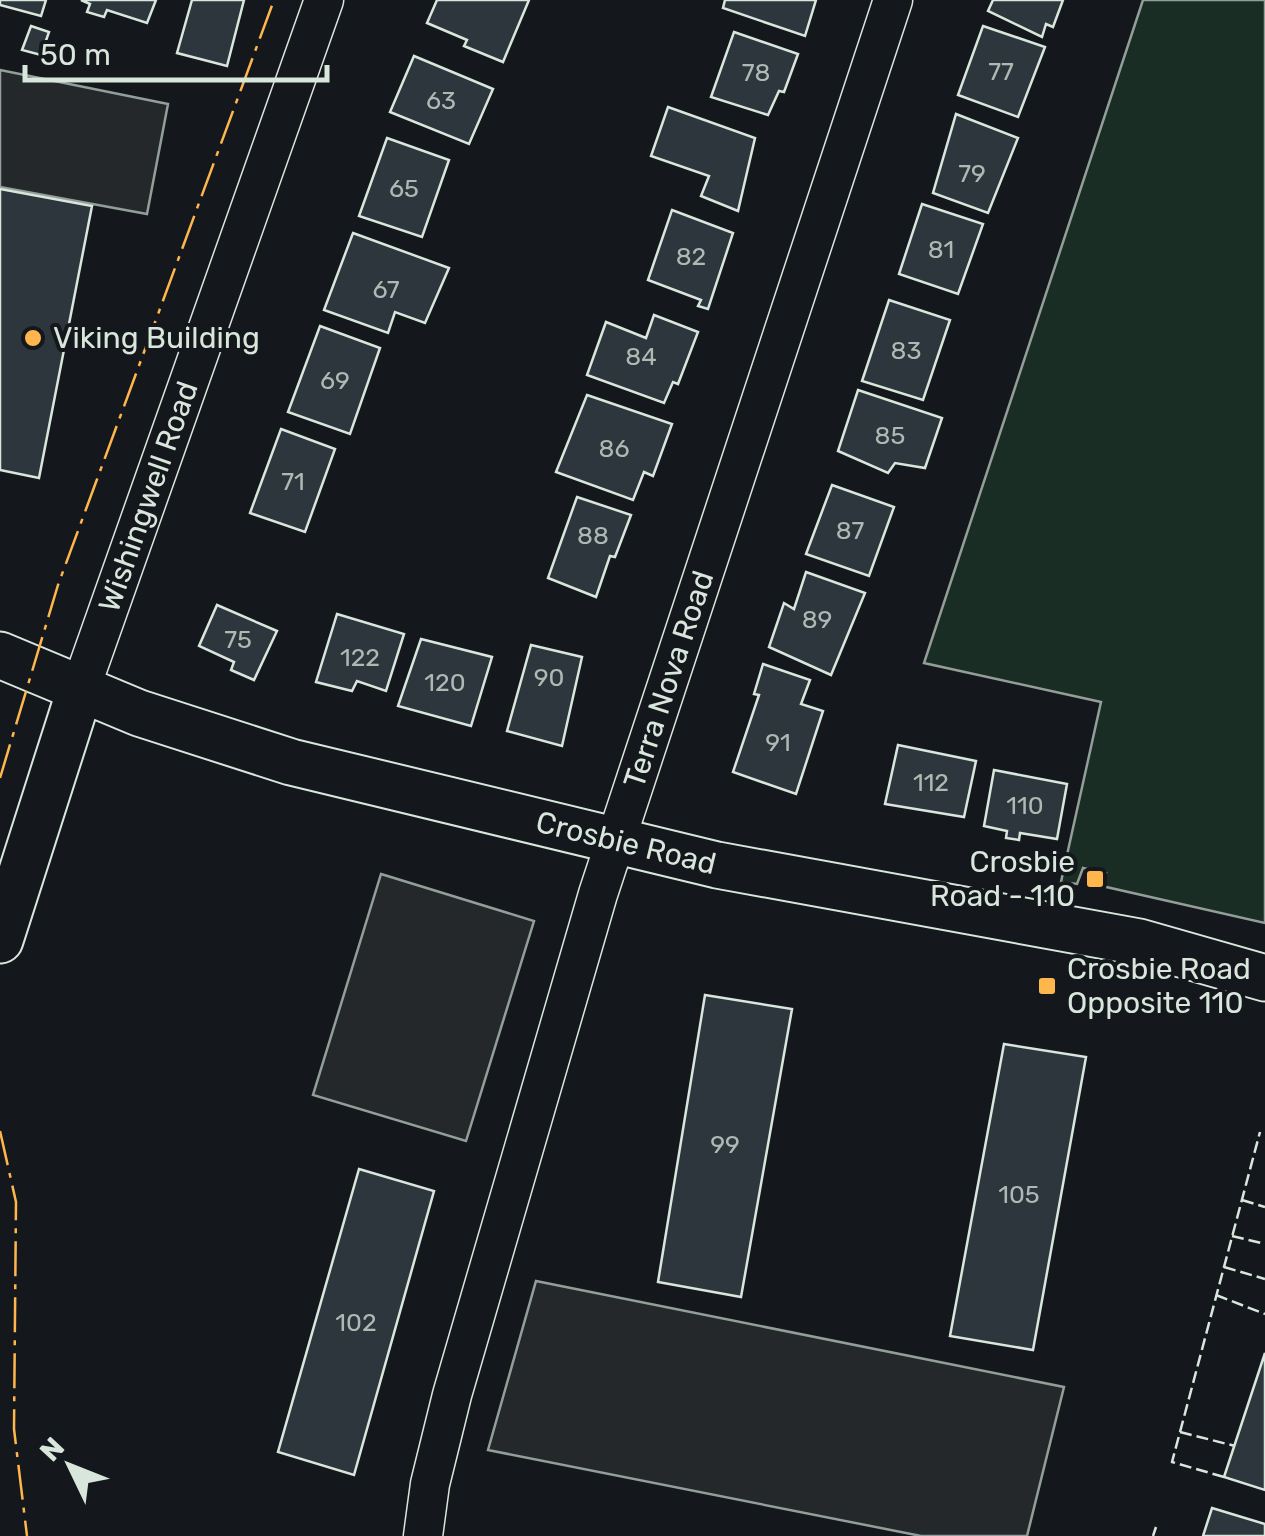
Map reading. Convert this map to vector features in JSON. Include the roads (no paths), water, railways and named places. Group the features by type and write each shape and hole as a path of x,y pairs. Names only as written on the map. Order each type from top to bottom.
{"street":[{"name":"Wishingwell Road","path":"0,940 81,687 324,0"},
{"name":"Terra Nova Road","path":"422,1536 452,1395 614,841 894,0"},
{"name":"Crosbie Road","path":"0,655 139,713 291,762 717,865 1139,942 1265,978"}],"place":[{"name":"Viking Building","path":"33,338"},
{"name":"Crosbie Road - 110","path":"1095,879"},
{"name":"Crosbie Road Opposite 110","path":"1047,986"}]}
